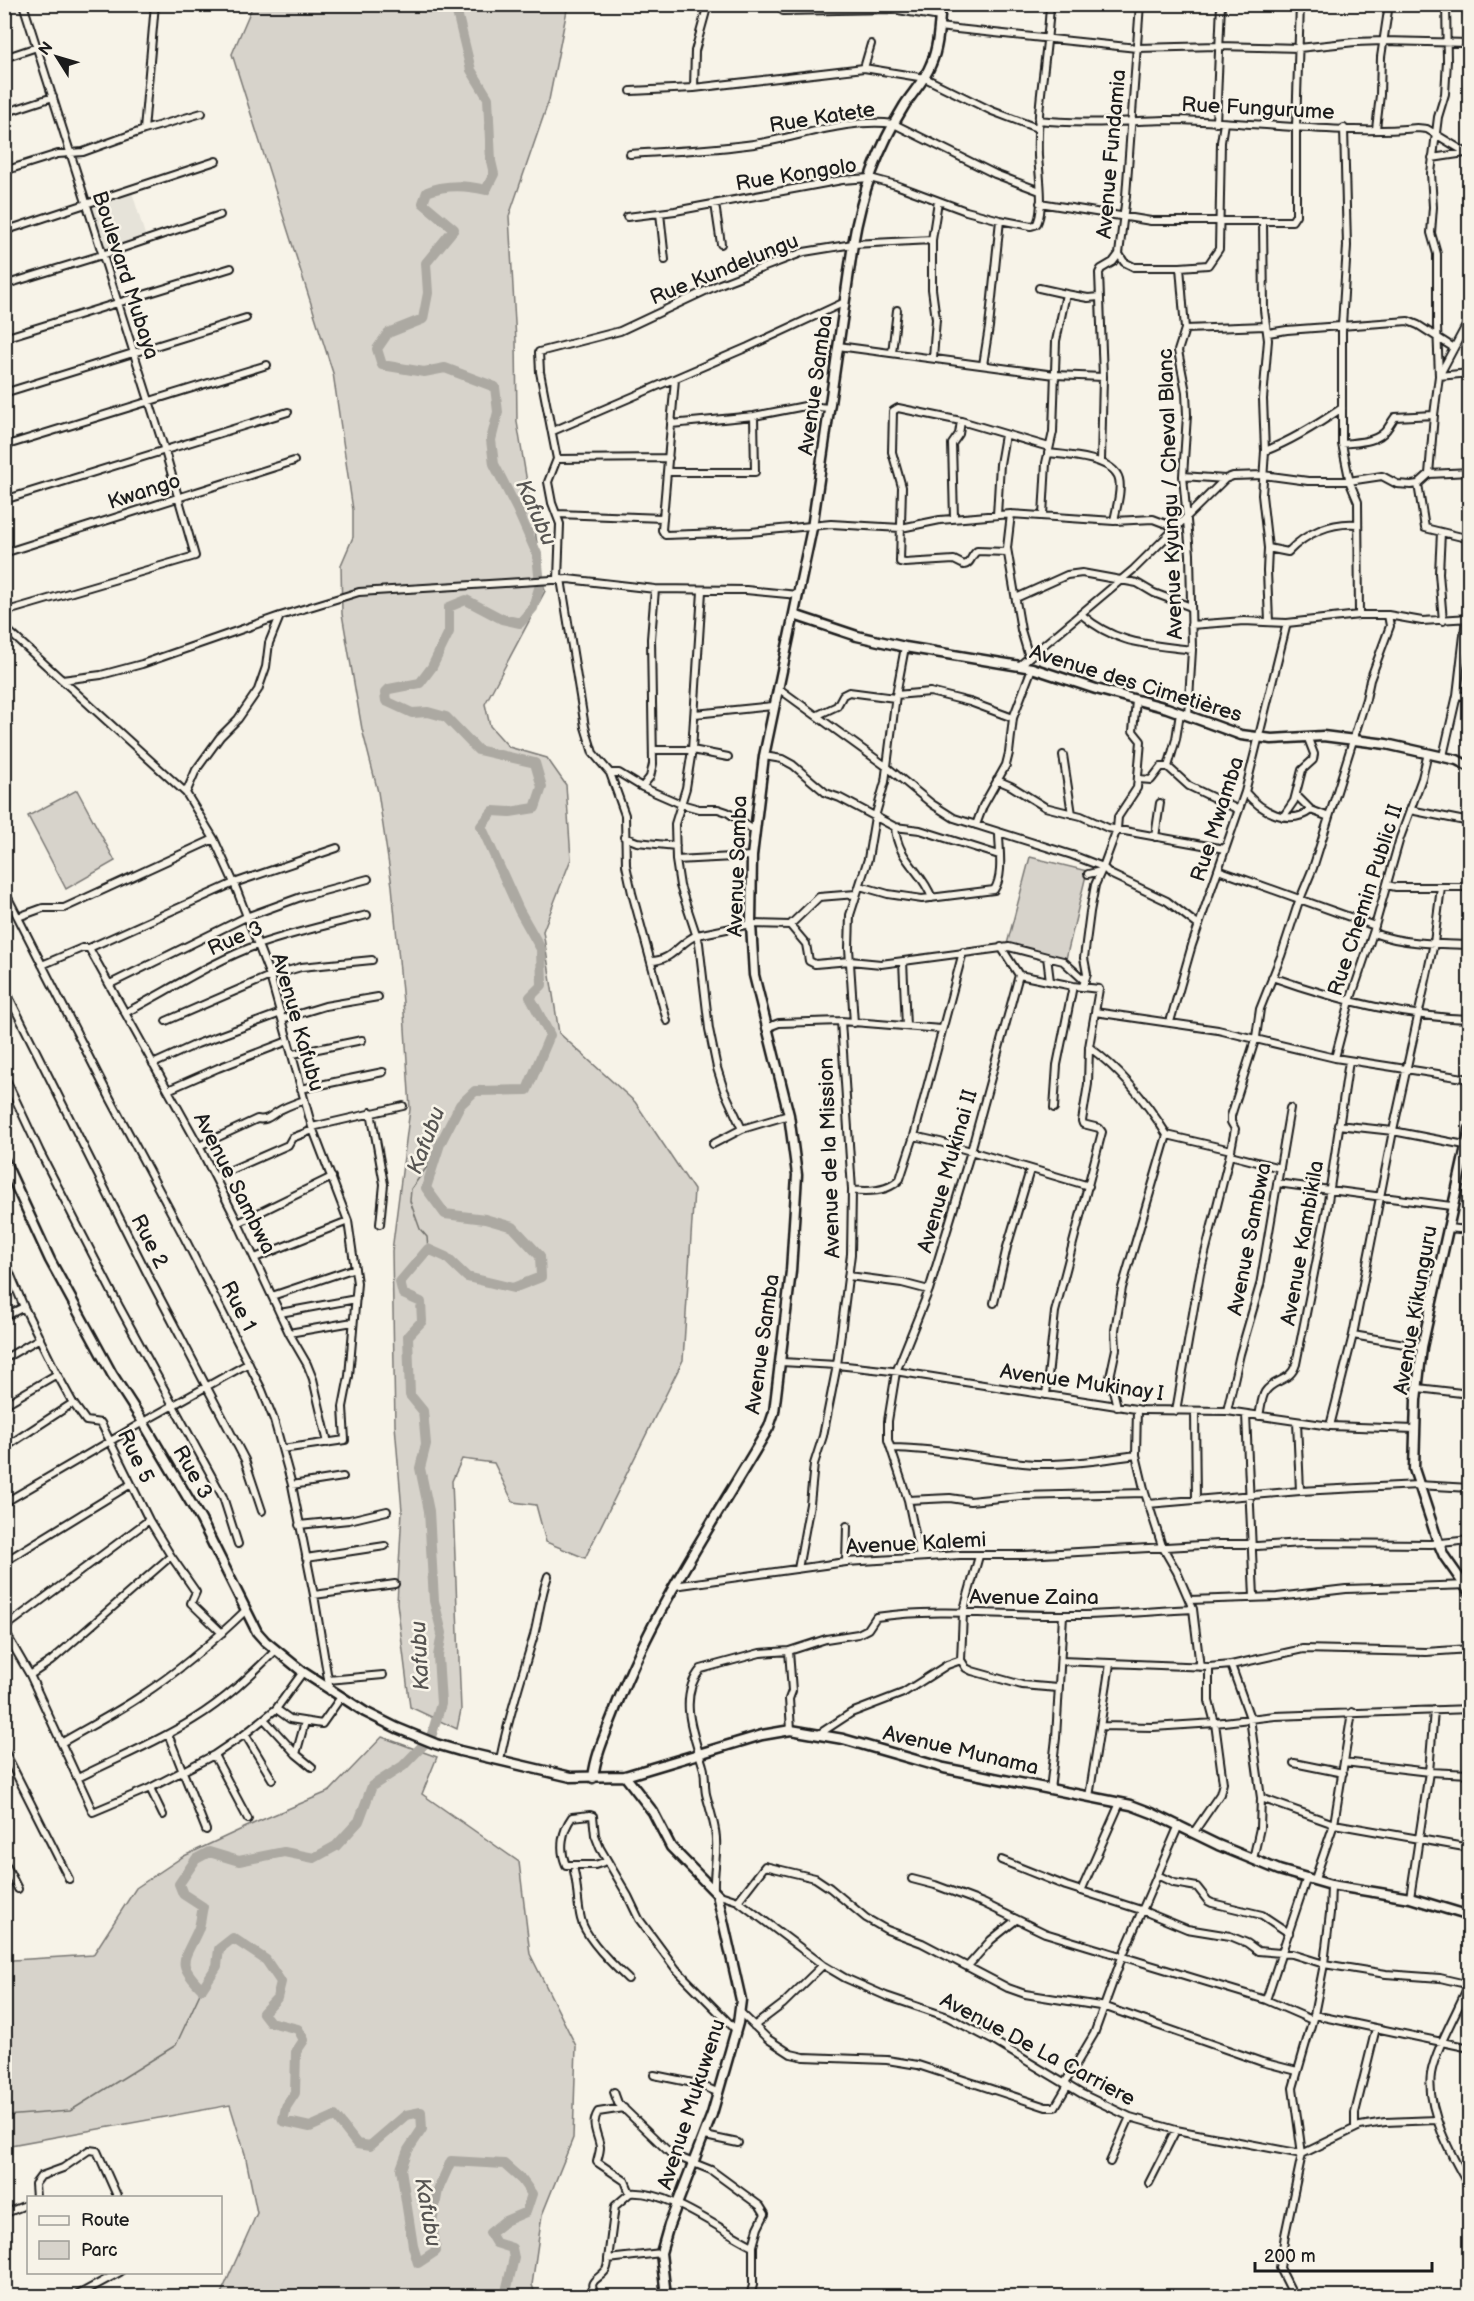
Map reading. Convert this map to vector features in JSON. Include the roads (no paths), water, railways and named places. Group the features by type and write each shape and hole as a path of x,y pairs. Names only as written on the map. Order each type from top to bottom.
{"street":[{"name":"Boulevard Mubaya","path":"4,612 195,556 165,451 23,4"},
{"path":"144,130 156,4"},
{"path":"694,88 695,51 708,4"},
{"name":"Avenue Samba","path":"593,1778 599,1749 631,1670 703,1534 769,1426 774,1412 796,1203 795,1156 789,1115 753,975 750,924 752,856 759,783 773,706 812,528 853,244 862,197 894,124 925,78 936,49 941,4"},
{"path":"1050,4 1037,128 1040,203 1151,221 1292,221 1296,215 1300,4"},
{"name":"Avenue Fundamia","path":"1101,461 1103,380 1099,273 1119,254 1132,123 1140,4"},
{"path":"1216,123 1221,4"},
{"path":"1376,129 1381,57 1389,4"},
{"path":"1429,474 1440,376 1437,254 1431,224 1432,158 1438,117 1445,94 1446,4"},
{"path":"783,11 891,9 940,17"},
{"path":"939,27 1137,48 1218,46 1299,48 1384,41 1470,43"},
{"path":"864,68 871,44"},
{"path":"4,58 37,47"},
{"path":"631,92 694,88 864,68 925,78 992,111 1037,128"},
{"path":"4,113 53,98"},
{"path":"4,171 69,152 83,152 144,130 202,113"},
{"name":"Rue Fungurume","path":"1038,120 1132,123 1166,120 1344,128 1417,128 1426,129 1468,154"},
{"name":"Rue Katete","path":"630,154 691,151 753,144 858,123 878,122 894,124 995,174 1040,191"},
{"path":"1119,254 1124,262 1134,267 1202,267 1212,261 1219,249 1221,141 1224,123"},
{"path":"1344,128 1347,246 1342,325 1342,444 1350,481 1357,498 1359,615"},
{"path":"1432,158 1468,154"},
{"path":"4,231 216,161"},
{"name":"Rue Kongolo","path":"627,217 716,204 842,180 870,178 1000,220 1036,225 1040,203"},
{"path":"933,358 936,320 932,289 932,240 938,201"},
{"path":"716,204 721,244"},
{"path":"660,213 665,260"},
{"path":"4,285 220,215"},
{"path":"983,365 1000,220"},
{"path":"1263,221 1266,330 1263,399 1265,451 1262,495 1268,548 1269,622"},
{"name":"Rue Kundelungu","path":"553,431 540,372 539,352 620,331 720,284 804,252 853,244 932,240"},
{"name":"Avenue Kyungu / Cheval Blanc","path":"1168,767 1184,715 1192,650 1183,476 1187,403 1184,375 1178,351 1185,329 1180,267"},
{"path":"4,338 231,268"},
{"path":"1039,288 1088,298 1099,297"},
{"path":"1043,516 1043,490 1053,432 1056,341 1066,294"},
{"path":"668,1021 626,866 625,815 610,773 593,753 585,727 560,579 560,524 548,482 557,459 553,431 675,380 845,302"},
{"path":"892,353 897,310"},
{"path":"4,393 246,318"},
{"path":"1440,376 1470,318"},
{"path":"1185,329 1266,330 1408,321 1454,348"},
{"path":"838,346 1103,380"},
{"path":"4,446 267,364"},
{"path":"1440,376 1470,373"},
{"path":"675,380 662,531 665,535 812,528 831,524 901,528 954,518 1011,514 1114,521 1153,519 1174,527"},
{"path":"671,424 754,416 805,406 830,408"},
{"path":"1007,552 978,551 974,553 969,563 964,565 954,560 903,563 899,558 902,487 892,452 892,411 898,408 961,421 1049,450 1101,461 1119,477 1120,490 1114,521"},
{"path":"1265,451 1312,429 1342,408"},
{"path":"4,500 288,412"},
{"path":"1342,444 1371,440 1380,436 1395,417 1434,415"},
{"path":"668,472 756,472 754,416"},
{"path":"954,518 952,444 959,434 961,421"},
{"path":"997,515 1000,464 1005,435"},
{"path":"557,459 669,458"},
{"name":"Kwango","path":"4,553 294,461"},
{"path":"1020,665 1134,569 1186,515 1225,479 1233,476 1263,475 1308,481 1350,481 1382,476 1397,484 1418,484 1429,474 1470,472"},
{"path":"1183,476 1225,479"},
{"path":"1418,484 1423,526 1428,530 1470,539"},
{"path":"557,514 663,518"},
{"path":"1011,514 1007,552 1021,630 1029,657"},
{"path":"1268,548 1288,552 1305,536 1339,524 1357,524"},
{"path":"1441,532 1439,573 1443,621"},
{"path":"1016,598 1067,575 1082,573 1100,574 1137,582 1154,593 1191,607"},
{"path":"62,680 101,675 142,664 280,616 359,592 560,579 655,589 746,590 798,595"},
{"path":"642,787 650,777 653,750 651,639 655,589"},
{"path":"702,591 692,750 686,788 675,824 676,861 680,886 697,935 715,1059 724,1090 742,1129"},
{"name":"Avenue des Cimetières","path":"794,615 857,636 905,647 1032,668 1184,715 1223,730 1259,738 1307,736 1386,744 1443,756 1470,767"},
{"path":"1082,615 1102,631 1122,639 1139,644 1192,650"},
{"path":"1191,625 1244,621 1287,623 1359,615 1388,615 1422,621 1468,618 1457,695 1443,756"},
{"path":"1176,1411 1200,1273 1235,1129 1231,1116 1256,1037 1260,1010 1281,956 1299,899 1313,868 1370,680 1390,626 1388,615"},
{"path":"186,793 196,770 220,737 238,719 258,690 266,667 269,643 280,616"},
{"name":"Rue Mwamba","path":"1170,1022 1199,926 1245,792 1287,623"},
{"name":"Avenue Kafubu","path":"4,627 186,793 214,839 234,883 270,976 312,1129 348,1221 357,1283 349,1376 343,1407 345,1440 328,1443"},
{"path":"854,1023 850,915 868,859 874,817 887,767 895,697 905,647"},
{"path":"976,825 1009,753 1012,718 1032,668"},
{"path":"778,688 818,715 932,804 954,818 1072,855 1167,901 1199,926"},
{"path":"818,715 837,706 843,695 849,692 895,697 930,692 970,702 1012,718"},
{"path":"1457,695 1470,697"},
{"path":"1084,984 1087,974 1084,958 1090,912 1102,869 1117,829 1118,817 1135,795 1139,779 1141,741 1133,730 1136,700"},
{"path":"695,714 773,706"},
{"path":"1283,817 1294,801 1300,775 1313,760 1314,754 1307,736"},
{"path":"653,750 692,750 729,758"},
{"name":"Rue Chemin Public II","path":"1335,1058 1350,1001 1428,753"},
{"path":"1063,755 1072,814"},
{"path":"764,756 782,759 793,765 826,793 894,827 920,830 999,855"},
{"path":"1139,779 1151,780 1161,768 1168,767 1189,786 1239,810"},
{"path":"610,773 619,773 642,787 681,804 699,809 718,809 728,812 755,831"},
{"path":"997,780 1045,807 1100,825 1225,849"},
{"path":"1245,792 1259,806 1283,817 1294,818 1311,810"},
{"path":"1296,795 1311,810 1329,817"},
{"path":"1155,837 1160,804"},
{"path":"1410,810 1470,822"},
{"path":"894,827 903,856 924,879 932,898"},
{"path":"860,886 888,894 922,899 994,890 997,888 999,833"},
{"path":"624,837 637,842 676,846"},
{"path":"18,917 43,908 64,908 214,839"},
{"path":"42,965 82,948 89,948 234,883 337,848"},
{"path":"676,861 752,856"},
{"path":"1088,874 1102,869"},
{"path":"1218,870 1299,899 1374,929 1388,938 1470,945"},
{"path":"110,984 246,917 301,897 368,879"},
{"path":"1388,885 1396,887 1470,887"},
{"path":"1330,1426 1353,1335 1382,1197 1393,1131 1434,943 1441,886"},
{"name":"Rue 1","path":"4,890 7,903 18,917 249,1363 274,1420 292,1485 330,1690"},
{"path":"790,925 805,908 819,897 856,894"},
{"name":"Rue 3","path":"125,1014 199,973 258,945 298,932 367,915"},
{"path":"651,961 666,958 678,950 686,939 697,935 765,922 790,925 806,944 809,960 815,964 850,961 881,964 1009,947 1063,961 1084,984"},
{"path":"1001,947 1019,975 1073,986 1084,984 1099,989 1089,1047 1088,1084 1082,1121 1083,1124 1102,1130 1055,1312 1046,1395"},
{"name":"Avenue Sambwa","path":"89,948 199,1146 255,1258 313,1379 328,1443"},
{"path":"852,1190 869,1192 895,1184 900,1179 914,1136 963,952"},
{"path":"1047,957 1050,981"},
{"path":"166,1021 270,976 301,967 372,960"},
{"path":"903,961 906,1026"},
{"name":"Avenue Mukinai II","path":"921,1557 908,1500 888,1440 888,1421 896,1372 929,1290 971,1151 1019,975"},
{"path":"1272,977 1350,1001 1470,1020"},
{"path":"1054,1108 1059,1056 1073,986"},
{"name":"Rue 2","path":"4,987 137,1252 245,1460 262,1510"},
{"path":"153,1064 197,1044 282,1016 378,997"},
{"path":"1095,1012 1256,1037 1349,1061 1470,1079"},
{"path":"766,1028 779,1023 841,1021 941,1029"},
{"name":"Avenue de la Mission","path":"798,1569 810,1504 814,1464 823,1436 837,1365 852,1254 852,1190 841,1021"},
{"path":"293,1054 362,1040"},
{"path":"168,1090 288,1041"},
{"path":"1089,1047 1134,1087 1167,1136 1280,1168"},
{"name":"Avenue Kambikila","path":"1259,1416 1264,1394 1270,1386 1289,1377 1296,1364 1329,1190 1349,1061"},
{"path":"301,1089 383,1072"},
{"path":"4,1075 97,1264 223,1497 238,1544"},
{"path":"199,1146 257,1119 264,1120 304,1100"},
{"path":"215,1177 288,1145 292,1138 312,1129 403,1106"},
{"name":"Avenue Sambwa","path":"1227,1411 1260,1284 1290,1108"},
{"path":"370,1113 384,1184 380,1224"},
{"path":"713,1144 742,1129 789,1115"},
{"path":"1338,1125 1393,1131 1466,1145"},
{"name":"Avenue Kikunguru","path":"1470,1129 1451,1206 1422,1347 1414,1469 1438,1542 1470,1593"},
{"path":"914,1136 1089,1186"},
{"path":"1117,1407 1110,1377 1116,1349 1115,1329 1122,1288 1167,1136"},
{"name":"Rue 3","path":"4,1160 50,1260 112,1374 201,1520 257,1632 303,1672 341,1697 365,1712 436,1744"},
{"path":"994,1303 1007,1247 1030,1170"},
{"path":"238,1223 332,1177"},
{"path":"1277,1183 1451,1206"},
{"path":"255,1258 348,1221"},
{"path":"1447,1228 1470,1230"},
{"name":"Rue 5","path":"4,1259 7,1275 73,1403 86,1421 101,1423 149,1520 196,1592 190,1603 222,1633"},
{"path":"272,1296 355,1268"},
{"path":"849,1276 902,1283 929,1290"},
{"path":"280,1313 356,1299"},
{"path":"4,1317 24,1307"},
{"path":"289,1333 353,1322"},
{"path":"1353,1335 1422,1347"},
{"path":"4,1359 40,1338"},
{"name":"Avenue Mukinay I","path":"781,1362 837,1365 896,1372 1117,1407 1195,1412 1227,1411 1330,1426 1415,1429"},
{"path":"4,1503 249,1363"},
{"path":"4,1405 57,1374"},
{"path":"1418,1388 1470,1394"},
{"path":"4,1448 73,1403"},
{"path":"1137,1409 1136,1455 1145,1494 1162,1546 1193,1609 1200,1667"},
{"path":"1195,1412 1196,1500"},
{"path":"1246,1414 1254,1597"},
{"path":"1297,1422 1300,1491"},
{"path":"282,1449 328,1443"},
{"path":"891,1448 916,1448 1032,1464 1059,1464 1136,1455"},
{"path":"292,1485 343,1477"},
{"path":"4,1562 130,1484"},
{"path":"1148,1504 1300,1491 1418,1485 1470,1488"},
{"path":"908,1500 984,1500 1020,1496 1145,1494"},
{"path":"299,1525 349,1520 387,1512"},
{"path":"149,1520 4,1629 30,1674 93,1812 150,1788 214,1755 276,1709 303,1672"},
{"path":"846,1562 847,1526"},
{"name":"Avenue Kalemi","path":"674,1587 846,1562 921,1557 1162,1546 1251,1544 1257,1546 1303,1543 1412,1544 1470,1540"},
{"path":"306,1558 385,1546"},
{"path":"30,1674 51,1661 171,1556"},
{"path":"979,1556 963,1613 961,1660 966,1668 972,1671 1022,1685 1058,1688"},
{"path":"500,1760 512,1704 530,1648 548,1576"},
{"path":"314,1594 395,1584"},
{"path":"1189,1600 1346,1589 1466,1585"},
{"name":"Avenue Zaina","path":"789,1651 826,1640 858,1634 868,1629 876,1617 963,1613 1063,1615 1193,1609"},
{"path":"61,1743 141,1696 222,1633 246,1610"},
{"path":"1050,1790 1056,1738 1063,1615"},
{"path":"1060,1661 1209,1667 1231,1665 1303,1649 1426,1652 1470,1649"},
{"path":"78,1778 168,1734 221,1700 246,1680 276,1650"},
{"path":"716,1892 713,1874 717,1847 715,1829 706,1792 703,1765 692,1731 690,1685 701,1669 760,1653 789,1651 792,1691 789,1699 791,1730"},
{"path":"819,1734 851,1713 903,1693 947,1665 961,1660"},
{"path":"1089,1797 1110,1664"},
{"path":"1231,1665 1250,1718 1261,1798 1260,1828 1253,1859"},
{"path":"1194,1833 1222,1789 1215,1723 1208,1689 1209,1667"},
{"path":"328,1680 383,1675"},
{"path":"276,1709 285,1717 322,1724 341,1697"},
{"path":"1101,1726 1153,1727 1352,1712 1470,1709"},
{"path":"1410,1898 1429,1772 1434,1710"},
{"path":"1266,2000 1289,1933 1334,1824 1352,1712"},
{"path":"264,1719 296,1754 312,1767"},
{"path":"296,1754 305,1722"},
{"name":"Avenue Munama","path":"436,1744 572,1777 593,1778 625,1776 762,1735 791,1730 819,1734 944,1768 1120,1803 1152,1813 1279,1870 1331,1885 1410,1898 1470,1916"},
{"path":"168,1734 206,1830"},
{"path":"245,1734 272,1779"},
{"path":"4,1749 69,1879"},
{"path":"214,1755 248,1819"},
{"path":"1344,1762 1429,1772 1470,1774"},
{"path":"1294,1763 1342,1773"},
{"path":"625,1776 653,1812 671,1847 716,1892"},
{"path":"150,1788 163,1815"},
{"path":"1261,1798 1334,1824 1470,1848"},
{"path":"1081,1891 1120,1803"},
{"path":"607,1861 575,1868 566,1865 562,1847 565,1829 572,1817 590,1815 594,1820 598,1844 639,1919 664,1954 736,2030"},
{"path":"740,2012 781,2049 791,2054 815,2058 887,2060 918,2065 1046,2107 1055,2107 1095,2034 1122,1957 1179,1826"},
{"path":"1001,1860 1081,1891 1141,1910 1187,1929 1230,1936 1247,1943 1258,1951 1292,1954 1324,1964 1386,1974 1440,1977 1469,1985 1443,2043 1432,2072 1431,2082 1437,2120 1453,2160 1470,2188"},
{"path":"4,1862 18,1889"},
{"path":"738,1901 765,1866 809,1876 830,1888 873,1922 903,1937 922,1942 991,1980 1025,1994 1106,2007 1262,2062 1297,2071"},
{"path":"575,1868 581,1919 585,1929 614,1966 628,1979"},
{"path":"1157,1875 1174,1883 1197,1887 1208,1901 1262,1916 1289,1933"},
{"path":"912,1879 974,1899 1044,1933 1266,2000 1313,2018 1376,2028 1470,2048"},
{"path":"1294,2296 1280,2268 1302,2154 1293,2088 1313,2018 1324,1964 1331,1885"},
{"name":"Avenue De La Carriere","path":"716,1892 738,1901 824,1965 861,1986 948,2017 1090,2098 1130,2117 1176,2130 1302,2154"},
{"name":"Avenue Mukuwenu","path":"666,2296 662,2253 678,2204 705,2136 740,2012 741,2000 716,1892"},
{"path":"968,1966 991,1940 1016,1920"},
{"path":"754,2026 783,2004 824,1965"},
{"path":"1354,2127 1355,2113 1376,2028"},
{"path":"654,2075 698,2084 717,2092"},
{"path":"614,2092 617,2102 671,2154 711,2170 763,2210 764,2217 753,2246 754,2279 750,2296"},
{"path":"624,2108 598,2112 594,2131 600,2148 597,2162 625,2181 630,2193"},
{"path":"1110,2162 1130,2117"},
{"path":"1302,2154 1354,2127 1385,2122 1437,2120"},
{"path":"1149,2182 1176,2130"},
{"path":"705,2136 738,2143"},
{"path":"36,2196 35,2184 41,2176 63,2168 94,2149 97,2151 117,2196"},
{"path":"596,2296 592,2285 594,2280 607,2268 615,2206 630,2193 644,2194 678,2204 753,2246"},
{"path":"4,2214 27,2204"},
{"path":"608,2259 662,2253"},
{"path":"76,2296 116,2274"}],"waterway":[{"name":"Kafubu","path":"455,4 471,70 488,98 491,161 494,174 486,190 456,186 427,192 423,203 454,229 426,263 428,293 423,319 388,333 377,349 382,365 424,372 445,368 495,387 498,412 491,440 494,464 537,554 540,585 533,608 520,623 502,619 466,600 449,607 449,632 432,667 420,683 389,689 385,693 386,701 412,713 428,712 446,717 478,750 535,763 542,787 535,808 510,812 493,811 481,826 519,910 541,949 542,985 530,997 550,1035 527,1090 475,1091 460,1105 440,1144 426,1188 445,1214 485,1219 513,1227 540,1256 541,1277 513,1288 467,1277 446,1257 428,1249 400,1282 403,1294 421,1302 422,1321 408,1336 410,1395 423,1411 426,1444 420,1468 429,1511 434,1601 442,1633 438,1656 441,1704 431,1737 403,1766 372,1786 359,1821 336,1846 314,1858 284,1852 239,1861 209,1852 196,1859 179,1884 183,1894 203,1907 199,1927 185,1961 188,1973 202,1989 217,1966 219,1949 233,1938 266,1960 281,1982 277,1998 263,2013 270,2022 298,2029 304,2040 296,2052 295,2093 286,2107 283,2121 310,2127 335,2116 357,2144 370,2146 406,2115 421,2112 422,2129 408,2150 401,2169 413,2246 418,2263 436,2251 432,2222 438,2190 451,2161 504,2164 522,2180 532,2194 526,2212 505,2221 490,2233 496,2243 512,2248 514,2258 505,2296"},
{"path":"428,1249 427,1237 420,1229 410,1201 411,1189 439,1150"},
{"path":"4,2116 70,2111 176,2045 202,1989"}]}
